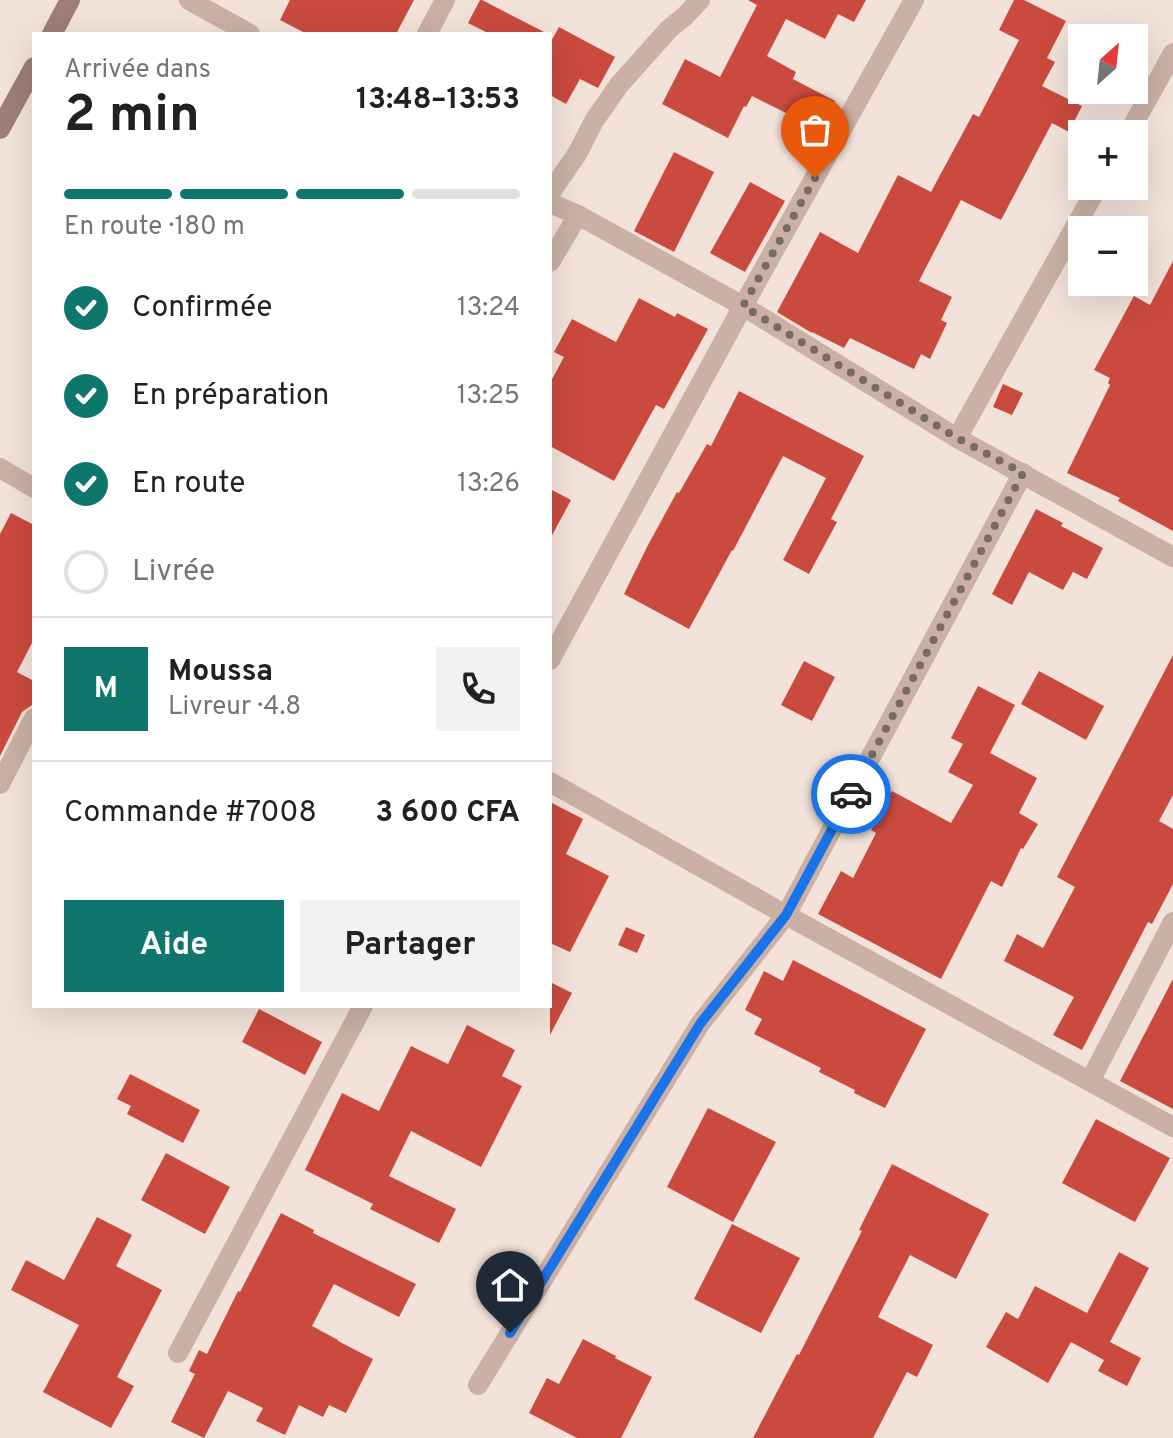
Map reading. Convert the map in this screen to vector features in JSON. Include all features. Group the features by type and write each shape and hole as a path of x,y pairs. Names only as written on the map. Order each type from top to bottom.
{"street":[{"path":"53,32 70,0"},
{"path":"189,0 246,32"},
{"path":"428,32 445,0"},
{"path":"552,190 619,85 669,29 700,0"},
{"path":"552,656 914,0"},
{"path":"1136,120 1173,53"},
{"path":"0,129 32,71"},
{"path":"957,438 1090,200"},
{"path":"552,204 578,215 743,306 957,438 1173,557"},
{"path":"552,259 578,215"},
{"path":"0,468 32,487"},
{"path":"478,1385 700,1024 786,915 1023,473"},
{"path":"0,784 32,722"},
{"path":"552,783 1173,1127"},
{"path":"1090,1081 1173,922"},
{"path":"178,1353 362,1008"}],"building":[{"path":"290,0 414,0 397,32 303,32 280,20"},
{"path":"482,0 544,32 486,32 468,23"},
{"path":"748,0 866,0 854,22 838,14 825,39 786,19 767,56 796,72 793,79 835,101 820,130 752,96 728,138 662,104 685,59 720,77 757,5"},
{"path":"1014,0 1024,0 1066,21 1047,58 1055,62 1042,86 1068,99 1068,104 1082,106 1075,120 1068,120 1068,131 1052,123 1001,220 961,200 919,281 952,297 941,320 947,323 930,359 921,354 914,369 850,338 844,348 777,312 820,232 858,253 898,175 931,192 973,114 979,117 1019,40 999,30"},
{"path":"559,27 615,57 598,88 580,79 566,104 552,96 552,39"},
{"path":"674,152 714,172 674,252 634,231"},
{"path":"750,182 785,201 745,272 710,253"},
{"path":"1173,261 1173,531 1118,501 1120,498 1067,473 1110,385 1110,378 1094,370 1134,296 1150,305"},
{"path":"639,298 675,317 677,313 708,329 664,409 656,405 614,481 552,447 552,379 564,357 554,352 572,319 616,342"},
{"path":"1003,384 1023,393 1012,415 993,407"},
{"path":"739,391 864,456 831,519 837,522 809,574 783,560 826,478 783,456 689,629 624,594 677,492 707,444 711,446"},
{"path":"552,490 571,500 552,535"},
{"path":"1036,509 1103,548 1087,579 1073,572 1063,590 1029,572 1012,605 992,594"},
{"path":"11,513 32,524 32,643 17,672 32,680 32,705 22,712 0,756 0,534"},
{"path":"1173,655 1173,795 1159,821 1173,829 1173,884 1152,924 1148,922 1082,1050 1053,1035 1074,997 1004,961 1017,934 1043,948 1075,887 1057,877"},
{"path":"804,661 835,677 812,721 781,705"},
{"path":"1039,671 1104,706 1086,740 1021,704"},
{"path":"978,686 1015,705 990,753 1037,778 1019,813 1038,824 1021,848 1002,887 991,881 941,979 818,914 841,871 853,878 876,833 871,830 892,791 951,823 973,785 948,772 963,744 951,738"},
{"path":"552,803 583,819 566,854 609,876 570,952 552,944"},
{"path":"626,927 645,935 637,953 618,945"},
{"path":"793,960 926,1029 885,1108 819,1072 821,1068 754,1034 762,1019 745,1010 764,971 783,981"},
{"path":"1173,979 1173,1109 1120,1081"},
{"path":"552,983 572,993 550,1035 550,1008"},
{"path":"259,1009 322,1042 305,1075 242,1042"},
{"path":"467,1025 515,1050 502,1076 522,1086 481,1167 411,1131 389,1176 456,1209 439,1243 370,1209 373,1204 305,1170 342,1093 379,1111 411,1046 448,1064"},
{"path":"130,1074 200,1110 183,1143 127,1114 131,1106 117,1099"},
{"path":"708,1108 776,1142 733,1222 667,1187"},
{"path":"1096,1119 1170,1158 1135,1222 1062,1183"},
{"path":"166,1153 230,1187 205,1234 141,1200"},
{"path":"892,1164 989,1214 956,1279 910,1255 878,1317 933,1345 917,1377 907,1372 873,1438 753,1438 862,1231 859,1230"},
{"path":"281,1213 314,1230 313,1233 416,1284 399,1317 334,1284 312,1326 373,1359 346,1413 329,1405 323,1417 299,1405 285,1435 256,1421 263,1408 228,1391 204,1438 171,1422 195,1374 189,1371 199,1350 207,1354"},
{"path":"97,1217 132,1235 116,1266 162,1290 117,1377 134,1386 111,1428 43,1392 79,1325 11,1290 26,1260 64,1280"},
{"path":"732,1224 800,1258 761,1333 694,1299"},
{"path":"1119,1252 1149,1268 1110,1342 1141,1358 1127,1386 1098,1371 1104,1360 1071,1342 1048,1383 986,1347 1006,1312 1018,1319 1035,1286 1087,1313"},
{"path":"583,1339 652,1377 621,1438 577,1438 529,1413 547,1378 559,1384"}],"way so far":[{"path":"815,178 743,306 957,438 1023,473 851,794"}],"route":[{"path":"510,1333 700,1024 786,915 851,794"}]}
